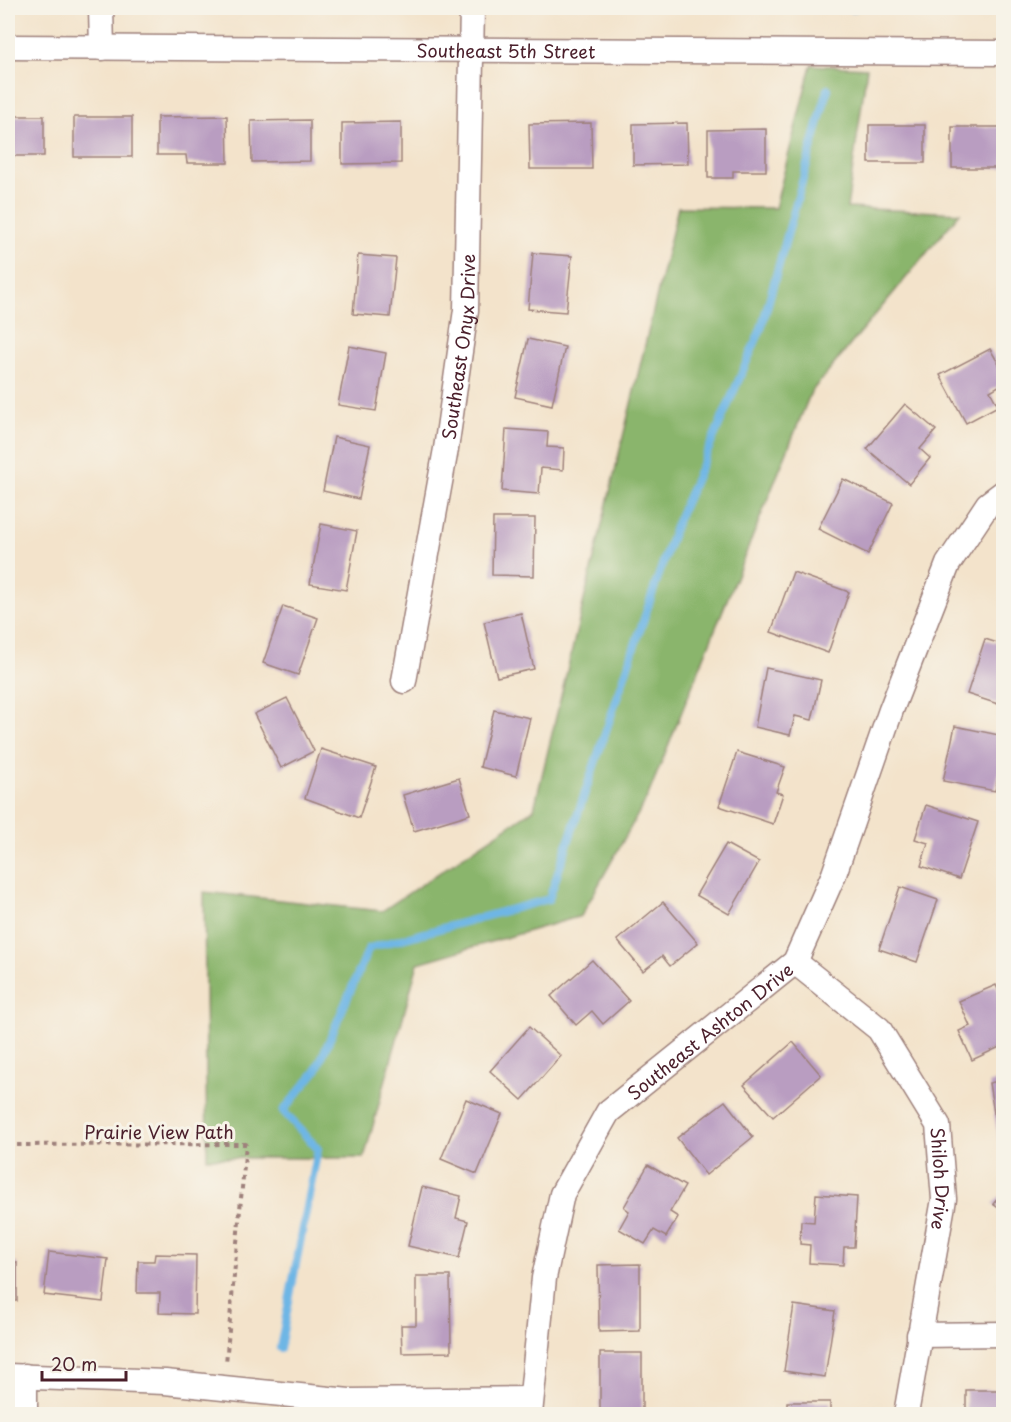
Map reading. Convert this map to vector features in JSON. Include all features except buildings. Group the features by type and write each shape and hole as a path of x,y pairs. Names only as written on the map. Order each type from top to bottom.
{"street":[{"path":"101,8 102,48"},
{"name":"Southeast Onyx Drive","path":"404,681 446,449 466,310 472,8"},
{"name":"Southeast 5th Street","path":"8,47 1004,53"},
{"name":"Southeast Ashton Drive","path":"530,1407 544,1278 562,1194 609,1112 795,962 834,874 891,710 948,564 988,504 1004,492"},
{"name":"Shiloh Drive","path":"795,962 879,1029 938,1125 944,1199 906,1414"},
{"path":"919,1335 1004,1334"},
{"path":"25,1414 16,1376 165,1382 349,1401 530,1407"}],"path":[{"name":"Prairie View Path","path":"8,1145 246,1144 223,1388"}],"green space":[{"path":"811,65 867,68 847,208 960,213 811,392 647,798 581,916 418,963 364,1158 207,1158 204,892 382,911 534,809 678,207 775,208"}],"waterway":[{"path":"280,1348 318,1149 283,1111 316,1071 369,948 549,899 676,524 761,329 828,89"}]}
